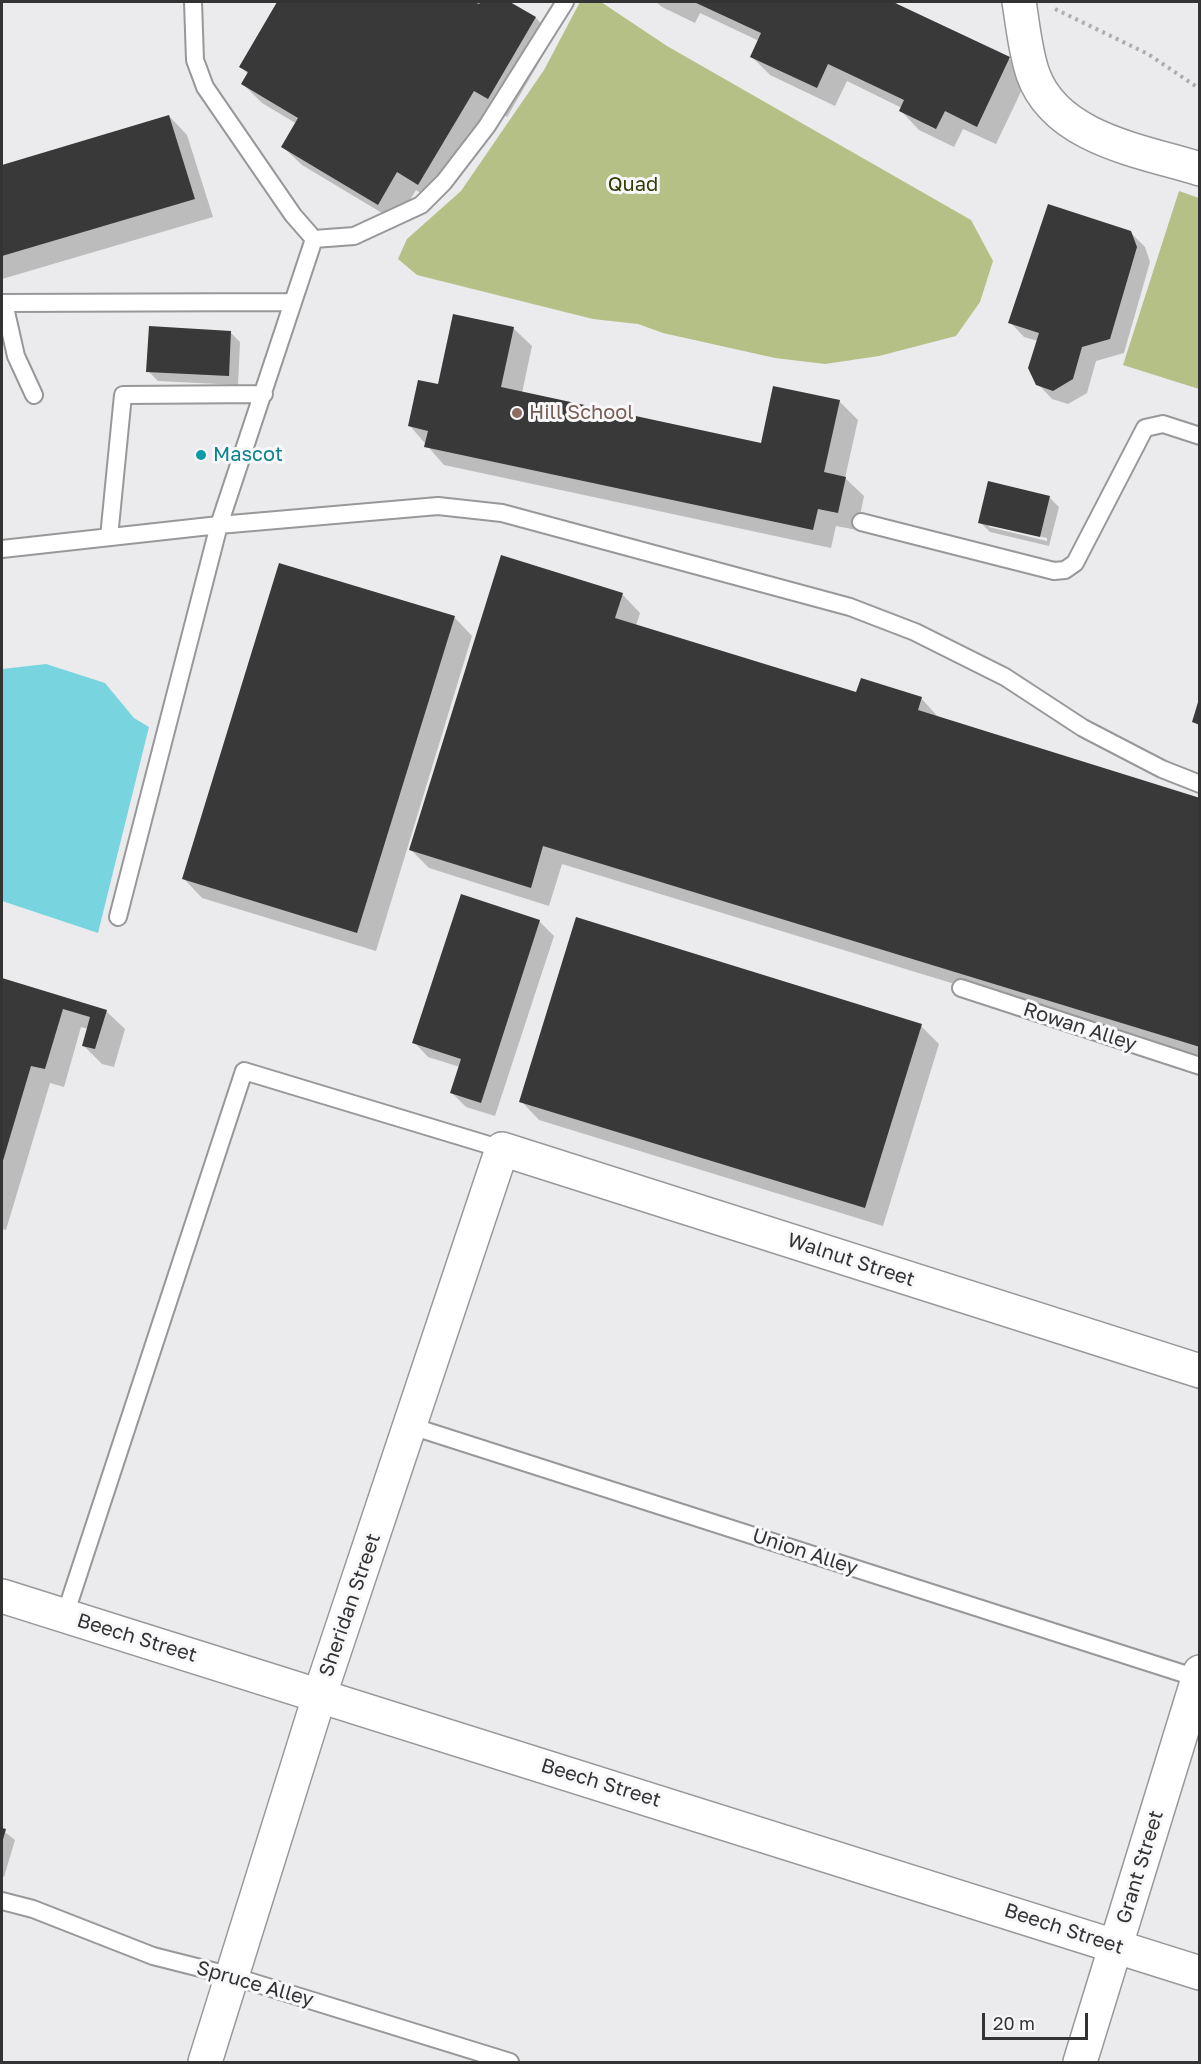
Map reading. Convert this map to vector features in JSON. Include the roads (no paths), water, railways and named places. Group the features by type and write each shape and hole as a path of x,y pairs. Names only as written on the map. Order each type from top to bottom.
{"street":[{"path":"1033,3 1034,76 1055,108 1069,121 1107,141 1200,169"},
{"name":"Walnut Street","path":"502,1149 1200,1371"},
{"name":"Sheridan Street","path":"205,2062 320,1694 502,1149"},
{"name":"Beech Street","path":"2,1596 320,1694 1200,1973"},
{"name":"Grant Street","path":"1080,2062 1199,1676"}],"lane":[{"path":"193,2 195,60 205,87 293,215 314,239"},
{"path":"314,239 354,236 421,205 444,182 487,126 565,2"},
{"path":"118,917 219,525 314,239"},
{"path":"34,395 15,356 3,303 292,302"},
{"path":"109,537 123,395 264,393"},
{"path":"861,522 1054,571 1065,570 1075,563 1145,428 1162,424 1200,436"},
{"path":"2,549 219,525 438,506 502,513 850,608 915,632 1005,677 1083,728 1162,769 1200,784"},
{"name":"Rowan Alley","path":"961,988 1200,1066"},
{"path":"65,1615 244,1071 502,1149"},
{"name":"Union Alley","path":"411,1426 1199,1676"},
{"name":"Spruce Alley","path":"2,1901 33,1909 153,1956 232,1976 510,2062"}],"water":[{"path":"46,664 105,683 134,718 149,727 98,933 2,901 2,669"}],"place":[{"name":"Hill School","path":"517,413"},
{"name":"Mascot","path":"201,455"}],"park label":[{"name":"Quad","path":"633,185"}]}
